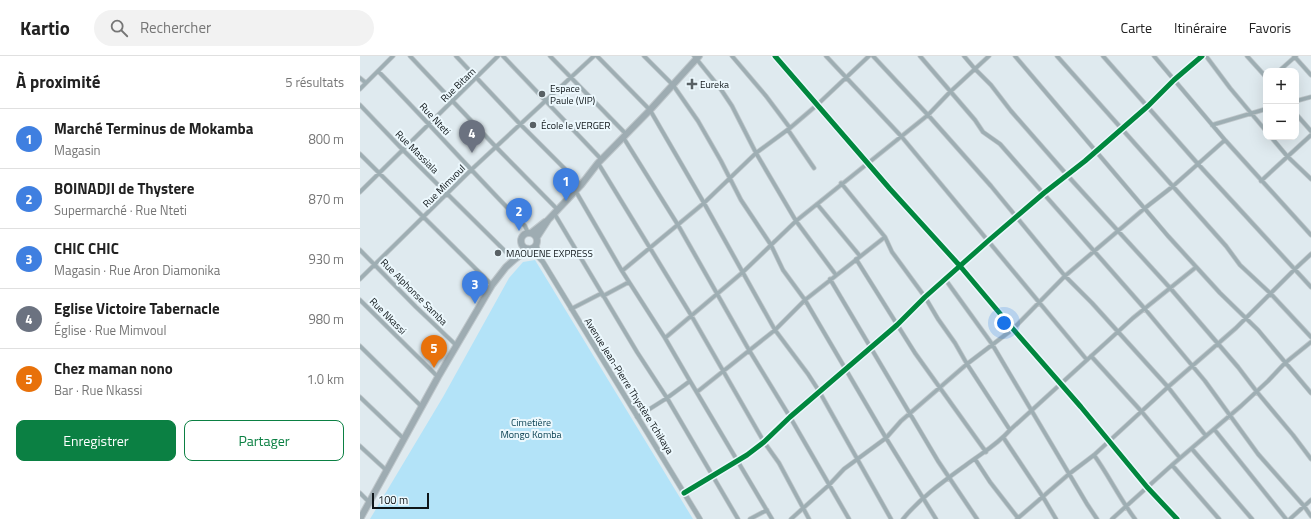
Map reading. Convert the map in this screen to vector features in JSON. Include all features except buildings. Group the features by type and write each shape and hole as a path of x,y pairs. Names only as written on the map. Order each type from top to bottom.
{"highway":[{"path":"360,519 438,377 500,273 514,259 536,245 536,237 555,211 600,161 674,84 697,57"},
{"path":"514,259 524,235 548,220"},
{"path":"529,233 536,237"},
{"path":"521,241 523,246 529,249"}],"street":[{"path":"360,89 393,56"},
{"path":"410,56 453,100 555,211 602,295 667,398 738,519"},
{"path":"456,56 580,185"},
{"name":"Rue Bitam","path":"360,192 498,56"},
{"path":"503,56 600,161 649,249 691,315 764,442 779,463 809,519"},
{"path":"550,56 625,135 717,293 748,350 790,417 849,519"},
{"name":"Rue Mimvoul","path":"360,279 424,218 471,170 594,56"},
{"path":"597,56 650,110 775,330 808,374 891,519"},
{"path":"644,56 674,84 698,121 741,200 771,245 783,270 805,300 886,438 936,519"},
{"path":"732,56 766,96 814,168"},
{"path":"775,56 890,189 960,266 1147,487 1177,519"},
{"path":"826,56 901,136 1087,360"},
{"path":"622,271 704,203 756,153 789,129 817,105 869,56"},
{"path":"873,56 928,115 1066,276 1168,387 1206,436"},
{"path":"920,56 975,120 983,132 1000,144 1013,161 1044,193 1145,309 1219,399 1258,454 1311,516"},
{"path":"964,56 975,70 991,85 1011,111 1067,175 1171,289 1293,435 1311,459"},
{"path":"665,338 743,272 796,221 928,115 950,92 989,56"},
{"path":"1015,56 1195,268 1258,330 1311,393"},
{"path":"1057,56 1226,246 1240,265 1270,293 1311,337"},
{"path":"1103,56 1198,164 1311,287"},
{"path":"684,493 737,461 764,442 790,417 897,325 925,297 988,241 1095,152 1202,56"},
{"path":"1206,56 1263,127"},
{"path":"1247,56 1263,74"},
{"path":"1282,68 1296,56 1311,75"},
{"path":"697,57 732,106 756,153 796,221 836,274"},
{"path":"1156,57 1224,140 1311,235"},
{"name":"Rue Nteti","path":"378,71 525,226 529,233"},
{"path":"360,78 366,83"},
{"path":"1299,100 1311,97"},
{"name":"Rue Massiala","path":"360,105 403,150 514,259"},
{"path":"1212,125 1263,110"},
{"path":"1299,117 1311,131"},
{"path":"1261,180 1311,135"},
{"path":"790,519 829,485 844,469 886,438 910,414 967,364 1013,329 1038,302 1066,276 1144,208 1172,187 1224,140"},
{"path":"1274,140 1287,156 1311,179"},
{"path":"360,154 492,285"},
{"path":"842,183 884,237 892,252 925,297 1010,430"},
{"path":"575,190 622,271 665,338 772,519"},
{"path":"817,204 858,257 897,325 986,452"},
{"path":"697,392 775,330 805,300 836,274 884,237"},
{"name":"Avenue Jean-Pierre Thystère Tchikaya","path":"536,245 543,262 571,309 700,519"},
{"name":"Avenue Jean-Pierre Thystère Tchikaya","path":"529,249 543,262"},
{"name":"Rue Alphonse Samba","path":"360,250 457,346"},
{"path":"975,459 993,487 1018,519 1070,474 1094,456 1168,387 1218,344 1311,254"},
{"path":"903,519 923,498 986,452 1118,332 1195,268"},
{"path":"830,279 938,461 977,519"},
{"path":"946,279 992,344 1097,519"},
{"path":"571,309 629,282"},
{"name":"Rue Nkassi","path":"360,300 438,377"},
{"path":"1112,519 1257,392 1285,363 1311,342"},
{"path":"360,346 422,407"},
{"path":"1091,356 1142,412 1180,458"},
{"path":"637,417 690,381"},
{"path":"360,396 404,439"},
{"path":"1214,429 1286,519"},
{"path":"1003,437 1056,519"},
{"path":"360,446 386,470"},
{"path":"1192,449 1252,519"},
{"path":"1094,456 1135,519"},
{"path":"1172,465 1219,519"},
{"path":"360,493 370,502"},
{"path":"1290,519 1311,500"},
{"path":"750,519 766,510"},
{"path":"1022,515 1026,519"}],"green space":[{"name":"Cimetière Mongo Komba","path":"535,260 693,519 370,519 443,397 509,278 523,262"}],"cycle path":[{"path":"775,56 890,189 960,266 1081,407 1147,487 1177,519"},
{"path":"684,493 747,455 764,442 790,417 897,325 925,297 988,241 1044,193 1085,161 1202,56"}],"place":[{"name":"Eureka","path":"692,84"},
{"name":"Espace Paule (VIP)","path":"542,94"},
{"name":"École le VERGER","path":"533,125"},
{"name":"Eglise Victoire Tabernacle","path":"472,153"},
{"name":"Marché Terminus de Mokamba","path":"566,201"},
{"name":"BOINADJI de Thystere","path":"519,231"},
{"name":"MAOUENE EXPRESS","path":"498,253"},
{"name":"CHIC CHIC","path":"475,304"},
{"name":"Chez maman nono","path":"434,368"}]}
